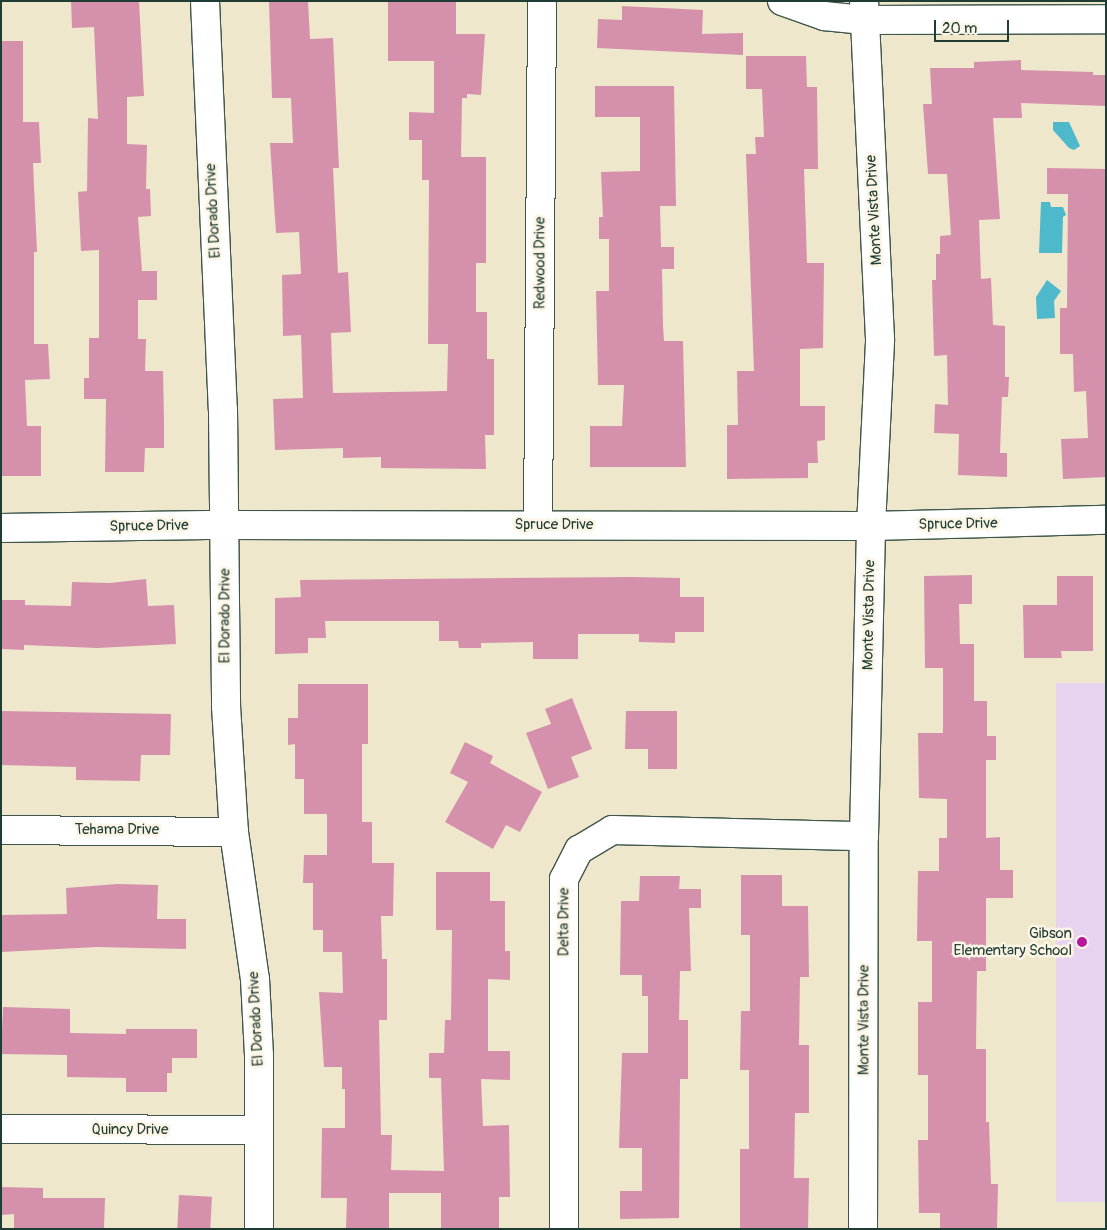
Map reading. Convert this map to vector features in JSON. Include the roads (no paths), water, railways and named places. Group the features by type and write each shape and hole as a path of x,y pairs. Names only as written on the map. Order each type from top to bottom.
{"street":[{"name":"El Dorado Drive","path":"205,1 223,410 226,706 234,832 255,979 259,1130 259,1229"},
{"name":"Redwood Drive","path":"538,525 542,1"},
{"path":"782,1 824,16 864,10 1106,19"},
{"name":"Monte Vista Drive","path":"863,1229 864,836 871,526 880,339 864,10"},
{"name":"Spruce Drive","path":"1,528 225,525 871,526 1106,520"},
{"name":"Tehama Drive","path":"1,830 234,832"},
{"name":"Delta Drive","path":"564,1229 564,879 579,850 612,830 864,836"},
{"name":"Quincy Drive","path":"1,1129 259,1130"}],"water":[{"path":"1053,122 1069,122 1080,146 1074,150 1069,148 1053,130"},
{"path":"1041,202 1050,202 1051,207 1063,207 1066,215 1063,217 1062,253 1039,253"},
{"path":"1047,280 1061,291 1054,301 1055,318 1037,319 1036,297"}],"place":[{"name":"Gibson Elementary School","path":"1082,942"}]}
